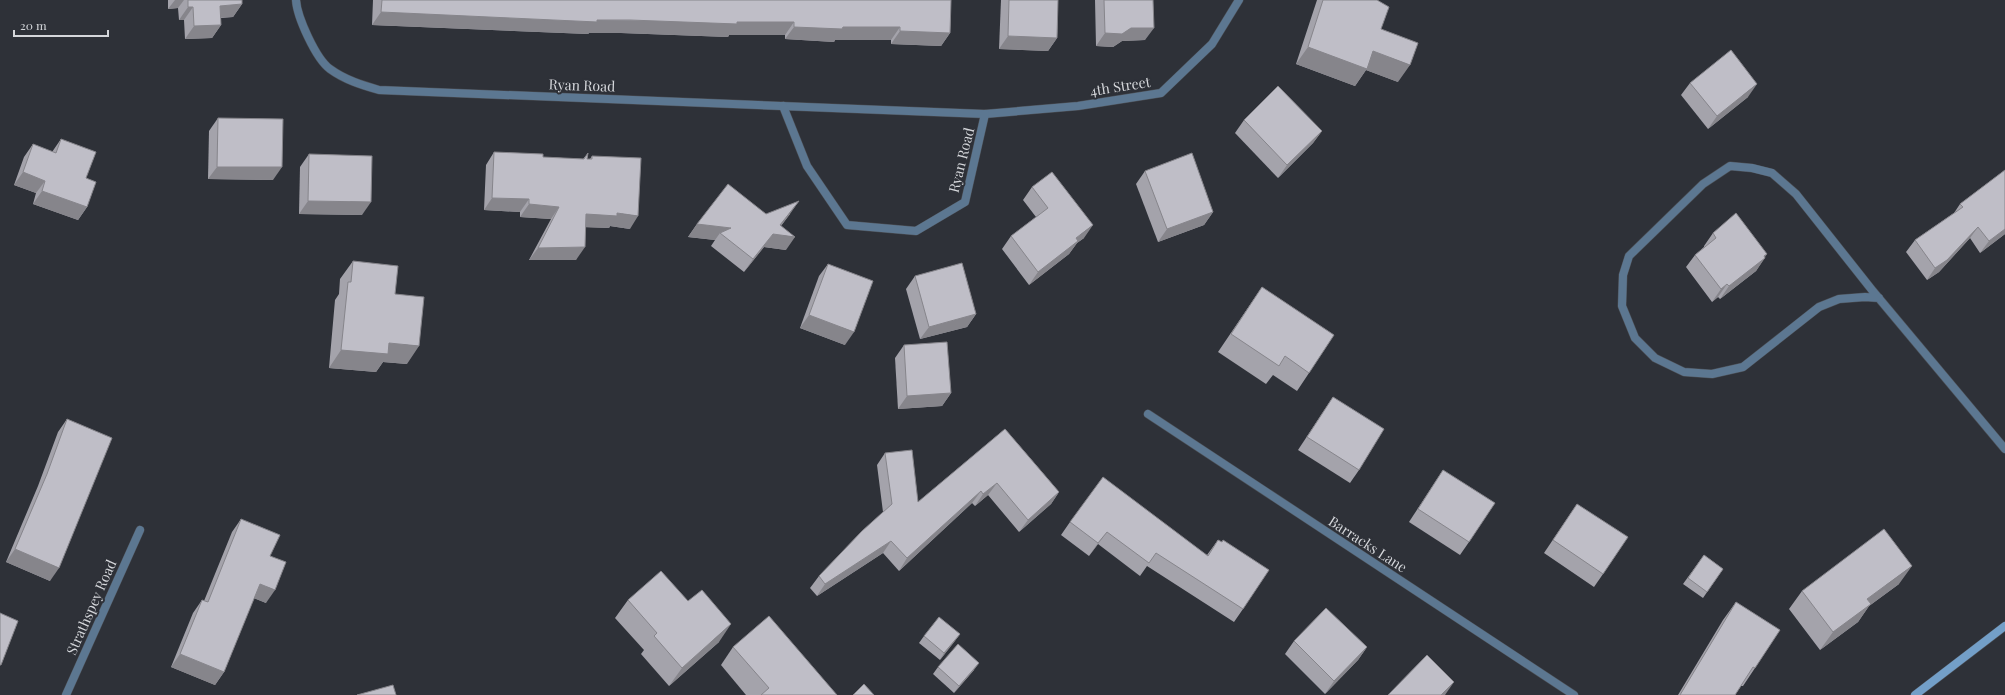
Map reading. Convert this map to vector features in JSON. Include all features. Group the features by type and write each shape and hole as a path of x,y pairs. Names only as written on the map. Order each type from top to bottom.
{"street":[{"name":"Ryan Road","path":"296,0 297,7 309,40 329,68 352,81 379,90 783,106 985,114 965,202 916,231 847,225 806,166 783,106"},
{"name":"4th Street","path":"985,114 1078,106 1161,93 1212,44 1239,0"},
{"path":"1879,298 1865,297 1839,300 1819,308 1743,367 1712,374 1684,372 1655,358 1635,338 1622,306 1623,275 1629,256 1703,184 1730,166 1752,168 1772,173 1796,194 1879,298 2005,449"},
{"name":"Barracks Lane","path":"1148,414 1574,695"},
{"name":"Strathspey Road","path":"66,695 140,530"},
{"path":"1915,695 2005,626"}],"building":[{"path":"188,0 242,0 242,4 220,6 221,25 194,26 193,7 188,7"},
{"path":"382,0 951,0 950,33 900,31 900,27 843,27 842,29 794,27 794,22 737,22 737,24 597,20 597,22 381,12"},
{"path":"1009,0 1058,0 1057,38 1008,36"},
{"path":"1104,0 1153,0 1154,28 1131,28 1122,34 1105,33"},
{"path":"1323,0 1377,0 1389,7 1381,29 1418,43 1410,65 1373,51 1367,69 1308,47"},
{"path":"1731,50 1757,84 1717,116 1690,83"},
{"path":"1278,86 1322,131 1287,165 1244,120"},
{"path":"218,118 283,119 282,167 217,167"},
{"path":"61,139 96,152 86,178 96,182 87,207 42,191 45,181 23,172 33,144 56,153"},
{"path":"494,152 543,154 543,157 584,159 588,153 587,159 592,159 592,156 641,158 638,216 617,213 617,216 586,214 585,247 538,248 559,207 529,204 529,199 492,198"},
{"path":"1192,153 1213,212 1167,229 1145,171"},
{"path":"309,154 372,156 371,202 308,201"},
{"path":"2005,170 2005,229 1989,241 1978,227 1947,260 1935,268 1915,240 1963,207 1960,204"},
{"path":"1052,172 1093,225 1076,238 1078,241 1038,272 1011,236 1048,208 1032,187"},
{"path":"728,184 766,214 799,201 780,225 795,237 773,234 753,259 720,233 731,228 697,224"},
{"path":"1736,213 1767,254 1764,256 1765,258 1729,286 1727,284 1721,289 1695,255 1716,238 1713,233"},
{"path":"353,261 398,266 395,294 424,297 419,346 389,343 388,354 341,350 348,282 351,282"},
{"path":"962,263 976,314 929,327 915,276"},
{"path":"828,264 873,281 854,332 809,315"},
{"path":"1262,287 1334,335 1309,373 1285,356 1279,366 1231,334"},
{"path":"947,342 951,393 907,396 904,345"},
{"path":"1333,397 1384,429 1359,470 1307,437"},
{"path":"67,419 112,438 59,568 15,549 47,474"},
{"path":"1005,429 1059,492 1028,520 997,483 983,494 981,491 907,558 891,541 825,584 819,576 862,531 892,504 885,453 912,450 918,502"},
{"path":"1443,470 1495,503 1469,542 1418,509"},
{"path":"1103,477 1208,556 1218,540 1222,542 1223,540 1269,570 1243,609 1156,553 1149,563 1107,532 1098,543 1070,522"},
{"path":"1577,504 1628,537 1603,574 1553,540"},
{"path":"241,519 280,535 270,556 286,562 275,590 260,584 224,672 180,654 202,600 208,602"},
{"path":"1884,529 1912,566 1867,599 1871,604 1833,632 1802,591"},
{"path":"1704,555 1723,569 1707,592 1688,578"},
{"path":"661,571 688,601 702,590 731,624 682,668 654,636 657,633 628,600"},
{"path":"1736,602 1780,630 1735,695 1680,695"},
{"path":"1326,608 1367,647 1334,681 1294,641"},
{"path":"0,613 18,621 1,665 0,665"},
{"path":"769,616 837,695 761,695 769,688 733,647"},
{"path":"939,617 960,634 944,653 924,636"},
{"path":"958,644 979,663 959,686 938,667"},
{"path":"1427,655 1454,682 1441,695 1388,695"},
{"path":"864,684 874,695 853,695"},
{"path":"393,685 396,695 357,695"}]}
